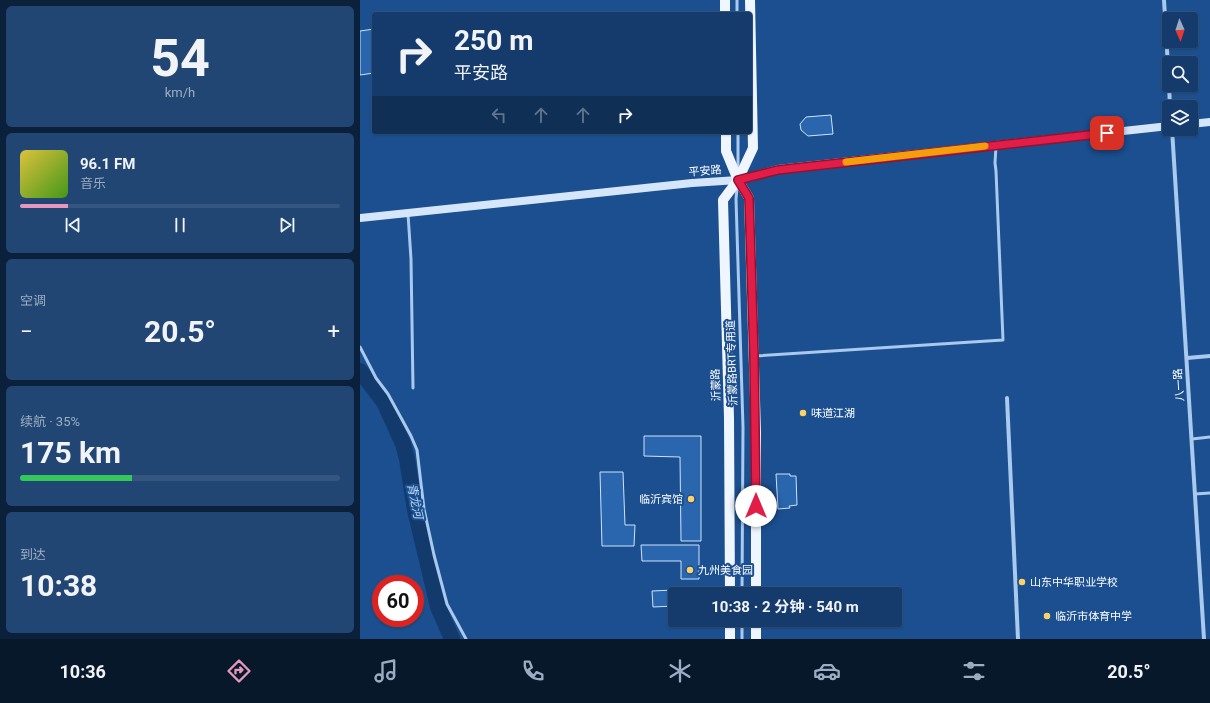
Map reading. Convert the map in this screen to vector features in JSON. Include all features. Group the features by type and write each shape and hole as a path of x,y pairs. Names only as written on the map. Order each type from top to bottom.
{"main road":[{"path":"725,0 725,12"},
{"name":"沂蒙路","path":"750,0 750,12"},
{"name":"沂蒙路","path":"730,587 729,418 723,200 738,180 753,148 752,99"},
{"path":"1198,123 1210,122"},
{"name":"平安路","path":"360,218 692,183 738,180 778,170 1162,127"},
{"path":"726,134 726,151 738,180 749,198 754,356 756,587"},
{"path":"730,627 730,639"},
{"path":"756,627 756,639"}],"street":[{"path":"1164,0 1167,56"},
{"name":"八一路","path":"1172,136 1204,639"},
{"path":"1187,358 1210,356"},
{"path":"1007,398 1018,639"}],"lane":[{"path":"737,0 737,12"},
{"name":"沂蒙路BRT专用道","path":"738,134 738,180 736,199 743,427 742,587"},
{"path":"754,356 1003,340 996,171 994,163 996,145"},
{"path":"408,213 411,259 413,388"},
{"path":"360,347 376,378 392,401 412,436 417,450 424,509 447,604 466,639"},
{"path":"1192,439 1210,437"},
{"path":"1195,494 1210,493"},
{"path":"742,627 742,639"}],"building":[{"path":"372,29 372,73 360,75 360,31"},
{"path":"831,115 833,134 808,136 801,130 800,124 806,117"},
{"name":"临沂宾馆","path":"644,436 701,436 701,541 681,541 680,457 644,456"},
{"path":"600,472 623,472 625,525 635,525 634,546 602,546"},
{"path":"776,474 790,474 790,476 796,476 797,505 789,506 790,508 778,509"},
{"name":"九州美食园","path":"641,545 699,545 699,579 681,579 681,561 642,561"},
{"path":"668,590 668,606 653,607 652,591"}],"waterway":[{"name":"青龙河","path":"360,371 384,402 403,444 407,459 415,510 438,607 452,639"}],"slow traffic":[{"path":"846,162 985,146"}],"place":[{"name":"味道江湖","path":"803,413"},
{"name":"临沂宾馆","path":"691,499"},
{"name":"九州美食园","path":"690,570"},
{"name":"山东中华职业学校","path":"1022,582"},
{"name":"临沂市体育中学","path":"1047,616"}],"route":[{"path":"756,506 756,433 749,198 738,180 778,170 1107,133"}]}
